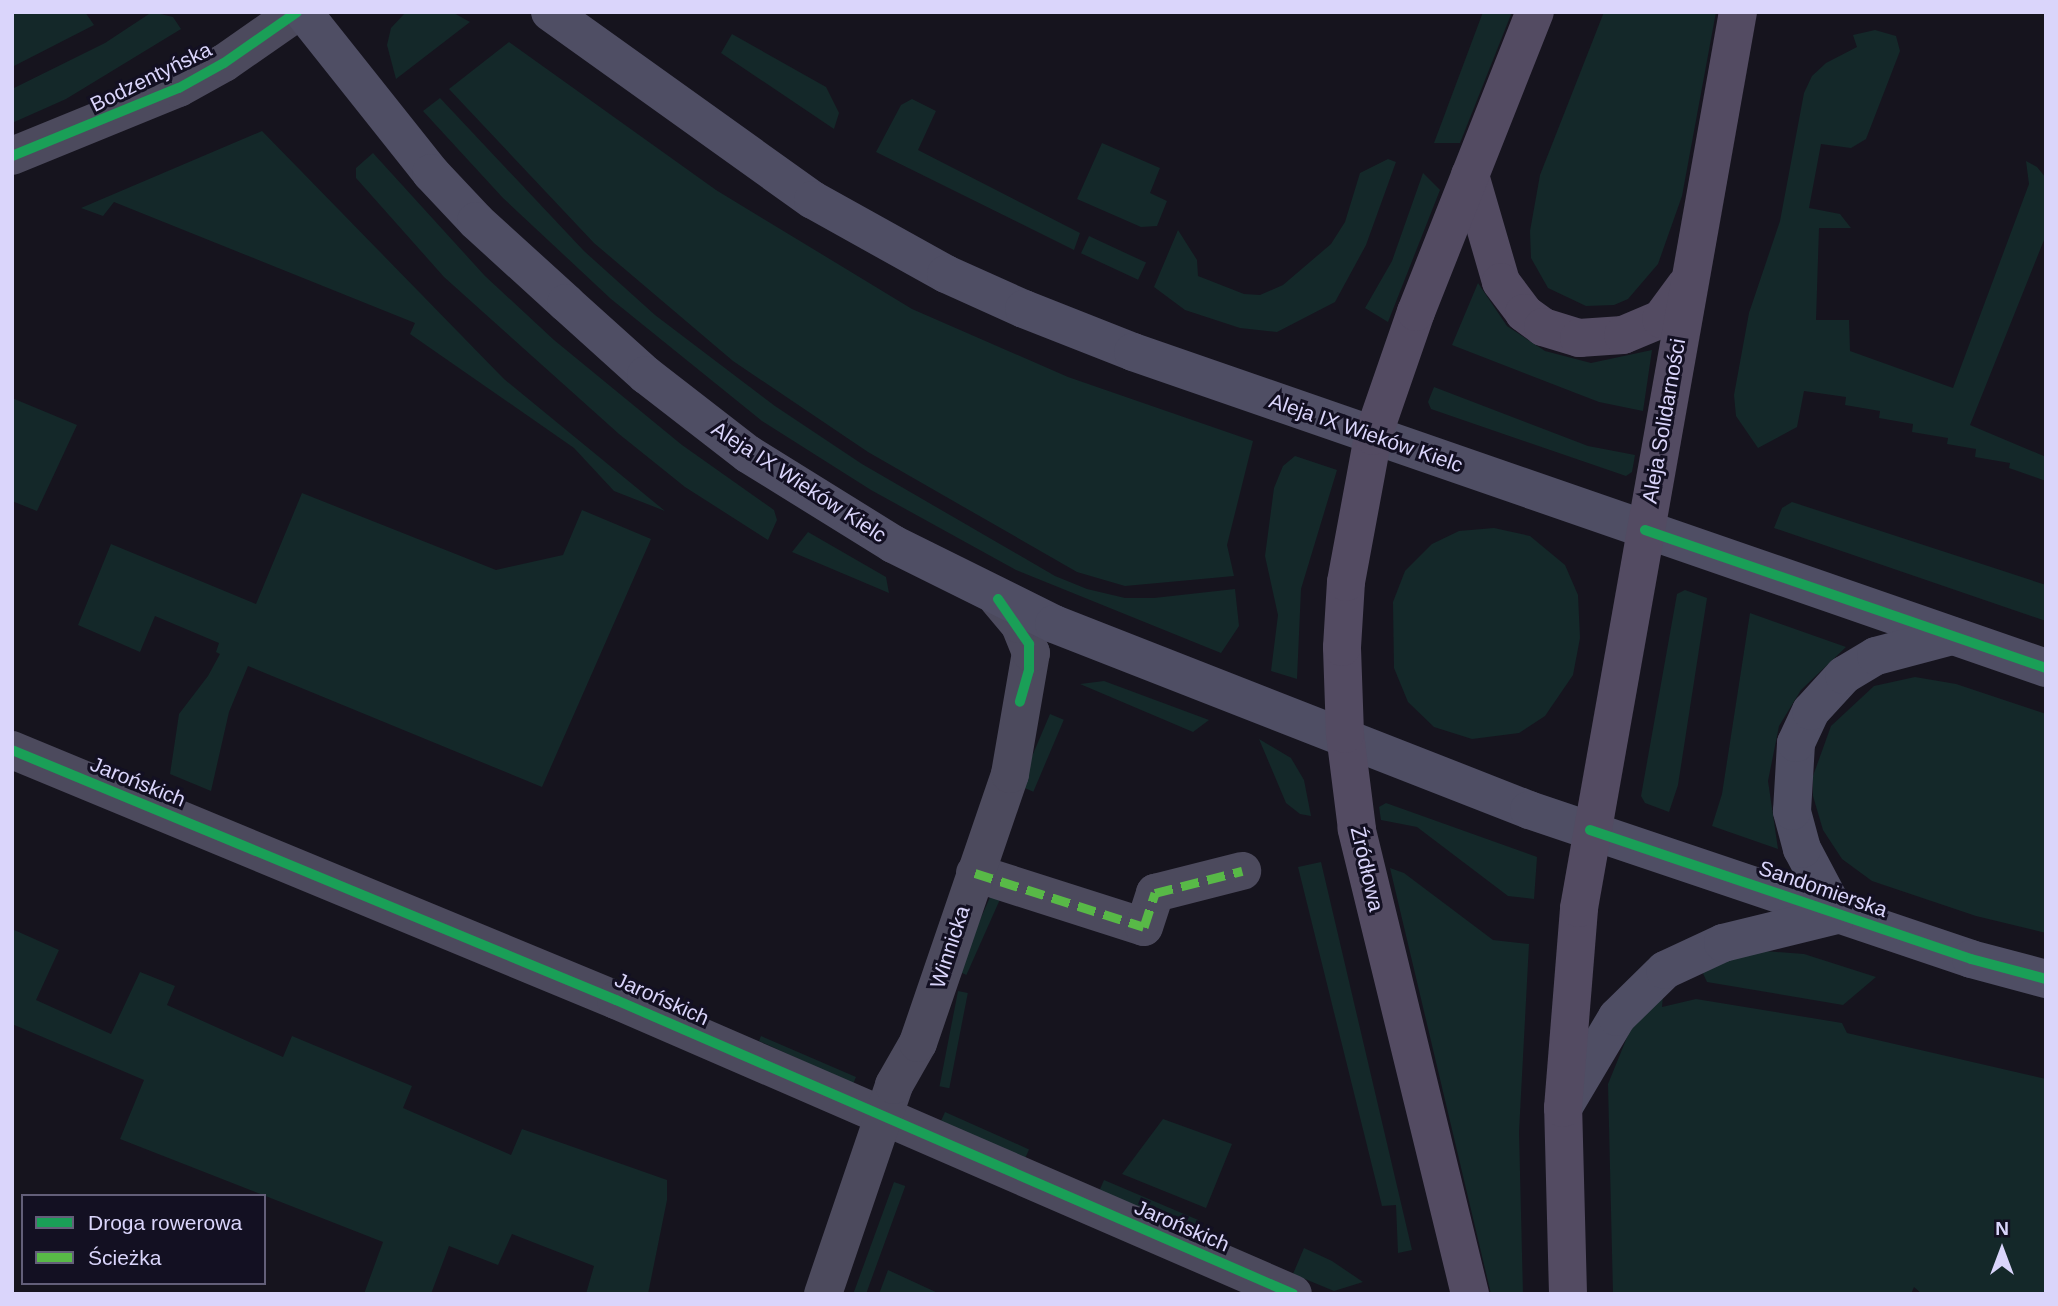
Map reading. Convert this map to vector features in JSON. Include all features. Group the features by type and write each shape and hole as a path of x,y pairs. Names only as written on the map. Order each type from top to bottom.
{"main road":[{"name":"Aleja IX Wieków Kielc","path":"303,12 375,106 476,221 646,375 748,454 831,507 998,599 1093,640 1345,734"},
{"name":"Aleja IX Wieków Kielc","path":"550,12 742,152 813,200 946,274 1133,352 1644,530"},
{"path":"1373,436 1470,175 1535,12"},
{"name":"Aleja Solidarności","path":"1590,831 1738,12"},
{"path":"1470,175 1501,282 1524,313 1543,327 1579,338 1623,335 1670,312 1690,276"},
{"name":"Źródłowa","path":"1373,436 1346,582 1345,734 1363,853 1470,1294"},
{"path":"1644,530 2046,668"},
{"path":"1563,1108 1617,1017 1665,970 1723,943 1837,915 1802,849 1792,811 1796,743 1811,711 1844,674 1876,656 1952,636"},
{"name":"Sandomierska","path":"1345,734 1590,831 1837,915 2046,979"},
{"path":"1568,1294 1563,1108 1569,998 1590,831"}],"street":[{"name":"Bodzentyńska","path":"12,156 179,88 224,63 297,12"},
{"name":"Winnicka","path":"823,1294 894,1085 918,1043 1004,792 1031,653 1019,624 998,599"},
{"name":"Jarońskich","path":"12,750 616,1000 1293,1294"},
{"path":"975,873 1144,927 1155,893 1242,871"}],"green space":[{"path":"12,12 85,12 94,25 12,67"},
{"path":"152,12 173,17 181,29 66,99 12,123 12,89 105,43"},
{"path":"406,12 452,12 470,22 396,79 387,45 391,28"},
{"path":"1483,12 1512,12 1460,143 1434,143"},
{"path":"1604,12 1716,12 1682,196 1658,264 1628,299 1614,305 1586,306 1548,288 1531,258 1530,231 1540,175"},
{"path":"1875,30 1896,36 1900,51 1866,139 1851,148 1821,144 1809,208 1840,214 1851,228 1819,228 1816,320 1849,320 1850,351 1953,388 2029,184 2026,161 2037,167 2046,178 2046,235 1970,425 2046,457 2046,481 2009,468 2010,463 1975,457 1976,449 1947,444 1948,438 1912,432 1913,424 1879,418 1880,411 1845,405 1846,397 1804,391 1797,427 1758,448 1736,416 1734,395 1749,313 1780,221 1804,93 1812,76 1826,63 1857,47 1853,35"},
{"path":"732,34 826,87 839,113 834,129 721,53"},
{"path":"509,42 716,190 912,309 1068,377 1253,441 1227,545 1234,576 1125,586 1077,572 868,452 733,361 594,243 449,89"},
{"path":"440,98 584,251 655,315 775,406 862,464 1055,576 1087,589 1125,598 1154,598 1235,589 1239,626 1221,653 1016,570 871,490 762,421 611,299 503,198 423,111"},
{"path":"912,99 936,111 918,150 1080,233 1074,250 876,152 901,105"},
{"path":"262,131 504,379 665,511 614,491 574,448 410,334 415,323 114,202 103,216 81,208"},
{"path":"1102,143 1160,168 1150,193 1167,201 1157,226 1141,227 1077,199"},
{"path":"373,153 485,276 554,340 682,445 774,510 777,520 768,540 685,487 619,434 444,277 356,178 356,168"},
{"path":"1388,159 1396,162 1366,245 1335,302 1277,332 1240,328 1185,310 1154,287 1178,230 1197,260 1198,276 1244,294 1260,295 1283,285 1331,244 1345,222 1360,173"},
{"path":"1423,173 1440,190 1388,322 1365,308 1392,261"},
{"path":"1089,236 1146,263 1138,280 1081,253"},
{"path":"1478,283 1507,326 1545,351 1591,363 1652,350 1643,411 1599,402 1452,345"},
{"path":"1434,387 1588,446 1635,455 1632,472 1626,476 1431,409 1428,402"},
{"path":"12,398 77,425 37,511 12,501"},
{"path":"1295,456 1337,470 1301,589 1297,679 1271,671 1278,615 1265,556 1274,488 1283,466"},
{"path":"302,493 496,570 563,555 582,510 651,539 542,787 248,666 229,712 211,791 170,774 179,714 208,676 220,654 216,652 219,643 155,616 140,652 78,625 111,544 256,604"},
{"path":"1792,502 2046,585 2046,621 1774,528 1782,508"},
{"path":"1494,528 1530,536 1565,565 1578,595 1580,638 1573,675 1545,716 1519,733 1472,739 1434,727 1408,702 1394,668 1393,602 1405,571 1432,544 1459,531"},
{"path":"808,532 886,577 889,593 792,552"},
{"path":"1685,590 1707,598 1678,785 1669,812 1645,803 1641,796 1677,594"},
{"path":"1750,613 1846,647 1801,690 1779,726 1768,781 1778,849 1712,826 1722,794"},
{"path":"1915,677 1956,684 2046,714 2046,933 1976,916 1872,881 1842,859 1823,830 1813,796 1813,776 1831,726 1874,686"},
{"path":"1104,681 1209,720 1193,732 1080,684"},
{"path":"1050,714 1064,720 1033,792 1020,786"},
{"path":"1259,739 1291,758 1304,780 1311,816 1300,814 1286,803"},
{"path":"1386,803 1537,857 1534,899 1508,896 1417,827 1381,820 1379,807"},
{"path":"1321,862 1412,1250 1398,1253 1396,1205 1382,1206 1298,867"},
{"path":"1390,868 1404,873 1493,940 1529,944 1519,1132 1523,1294 1491,1294"},
{"path":"991,895 1000,899 966,975 957,971"},
{"path":"12,929 59,950 36,1000 111,1034 140,972 175,986 167,1005 283,1057 292,1036 412,1086 403,1108 511,1155 522,1129 667,1180 667,1200 648,1294 586,1294 594,1266 512,1234 498,1265 449,1246 431,1294 364,1294 383,1242 120,1139 144,1080 12,1024"},
{"path":"1764,951 1804,954 1876,977 1843,1005 1707,982 1700,967"},
{"path":"958,991 968,993 949,1088 939,1086"},
{"path":"1663,995 1662,1007 1696,999 1842,1023 1847,1033 2046,1079 2046,1294 1922,1294 1914,1287 1911,1294 1613,1294 1608,1084 1630,1030"},
{"path":"761,1036 856,1077 853,1084 759,1041"},
{"path":"945,1112 1029,1149 1023,1162 939,1125"},
{"path":"1163,1119 1232,1144 1206,1208 1122,1174"},
{"path":"1104,1180 1199,1220 1194,1231 1099,1191"},
{"path":"894,1182 905,1186 866,1294 853,1294"},
{"path":"1304,1248 1332,1261 1363,1282 1334,1291 1293,1274"},
{"path":"888,1270 940,1294 879,1294"}],"marked path":[{"path":"975,873 1144,927 1155,893 1242,871"}],"cycle path":[{"path":"12,156 179,88 224,63 297,12"},
{"path":"1645,530 2046,668"},
{"path":"998,599 1029,644 1029,670 1020,702"},
{"path":"12,750 616,1000 1293,1294"},
{"path":"1590,830 1971,959 2046,979"}]}
